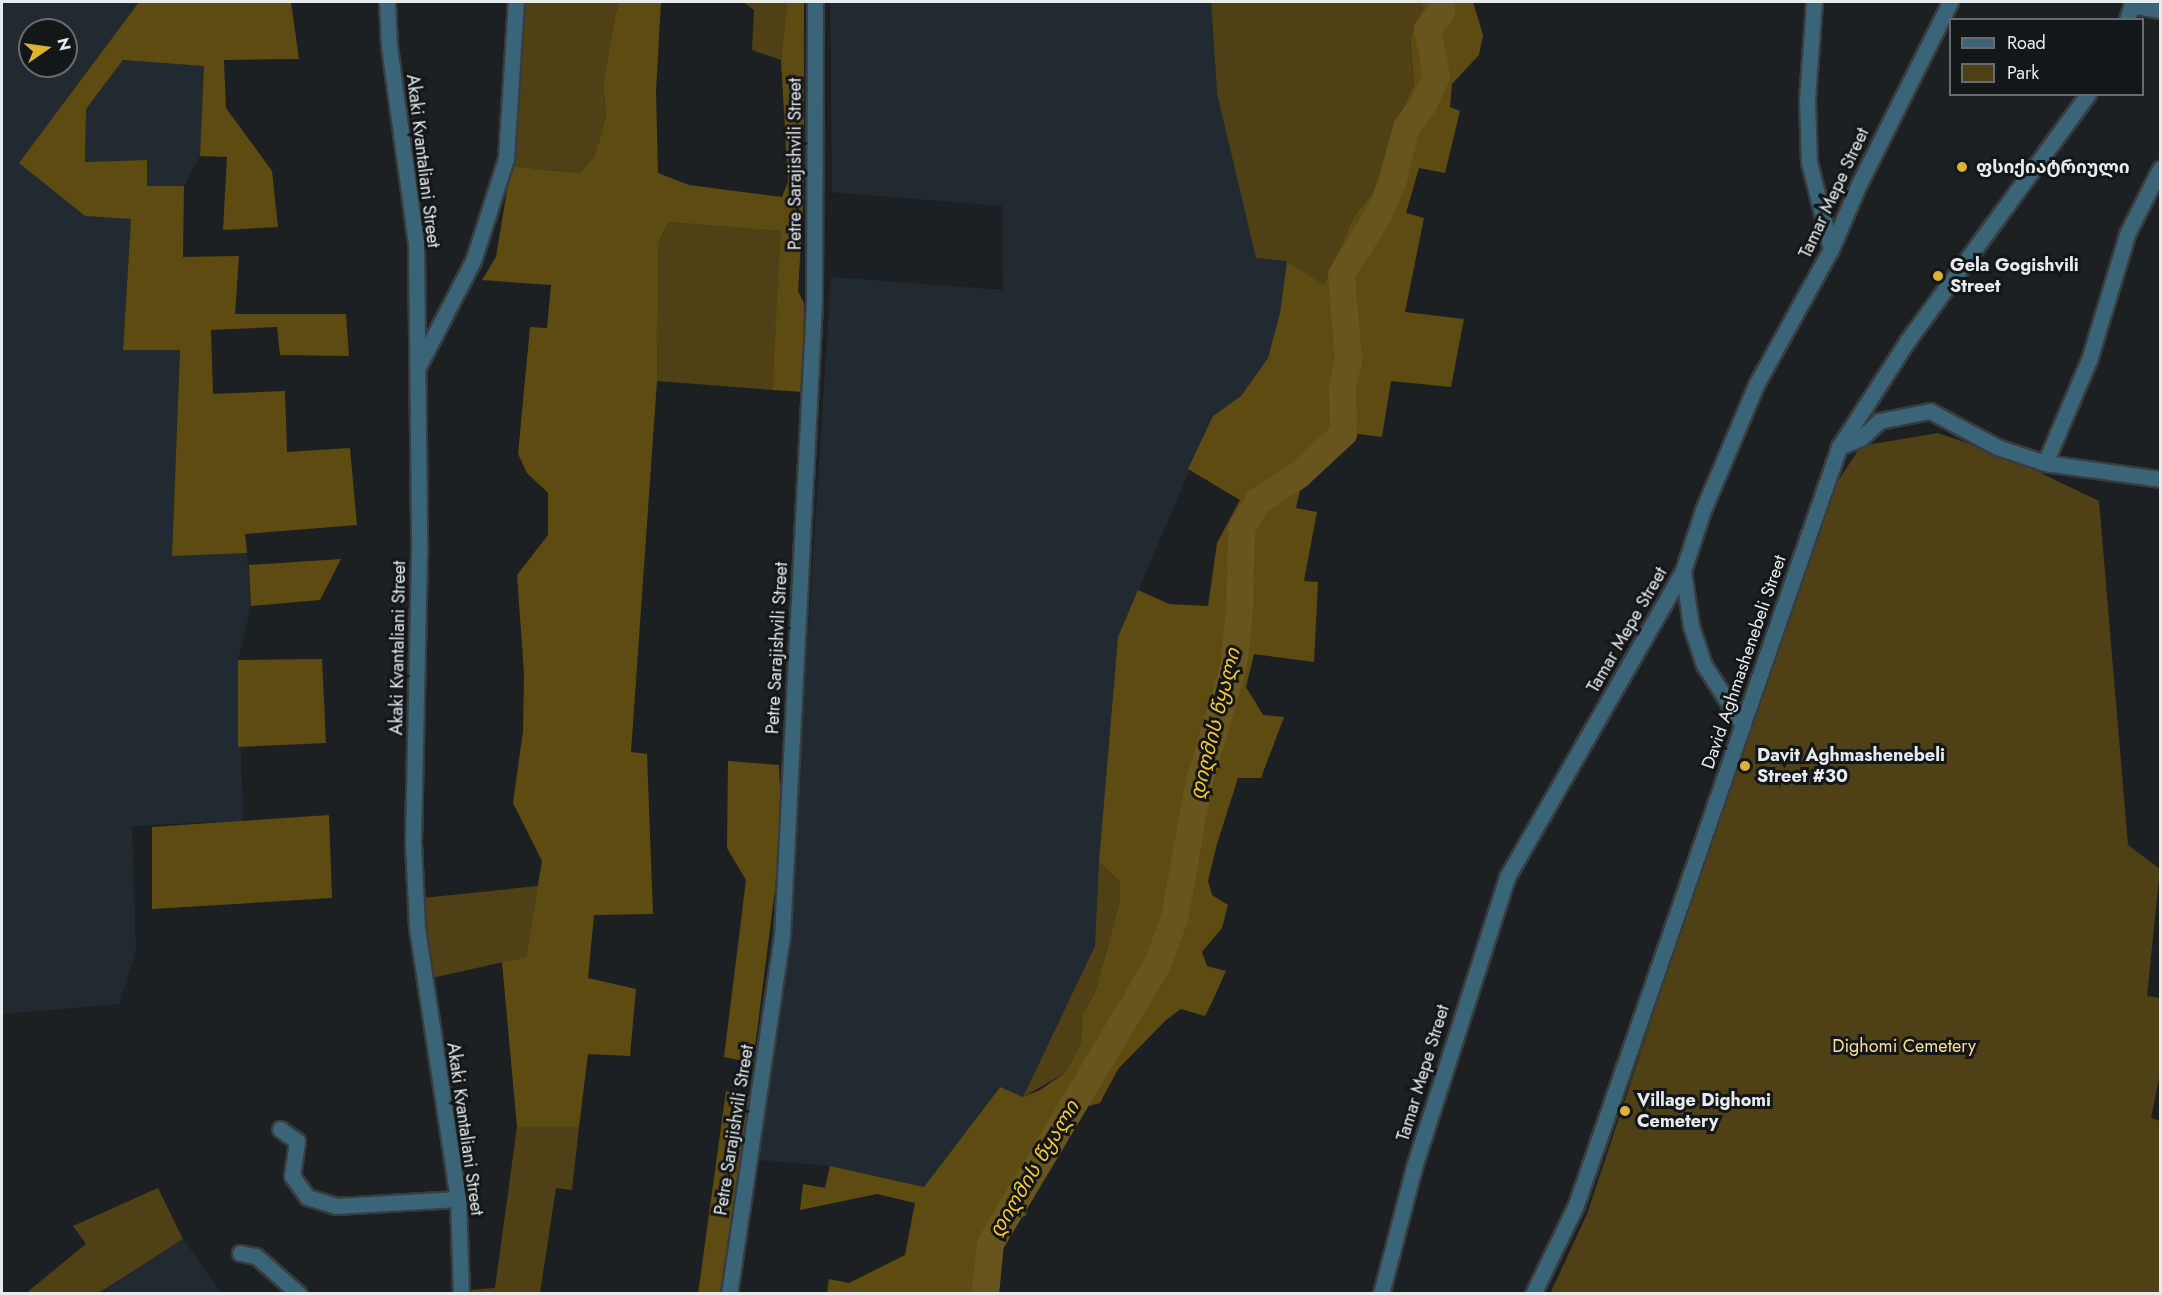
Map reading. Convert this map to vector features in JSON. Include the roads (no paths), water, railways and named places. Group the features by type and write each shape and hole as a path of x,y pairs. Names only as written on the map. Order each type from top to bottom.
{"street":[{"name":"Akaki Kvantaliani Street","path":"387,2 388,46 416,243 419,554 413,843 417,917 458,1199 460,1293"},
{"path":"417,370 473,261 506,159 516,2"},
{"name":"Petre Sarajishvili Street","path":"729,1293 782,936 814,302 814,2"},
{"path":"1814,2 1807,99 1809,162 1831,249"},
{"name":"Tamar Mepe Street","path":"1381,1293 1414,1167 1507,877 1683,571 1703,510 1757,383 1831,249 1859,184 1950,2"},
{"path":"2130,9 2160,10"},
{"name":"David Aghmashenebeli Street","path":"1533,1293 1576,1205 1839,447 1908,340 2087,96"},
{"path":"2045,463 2089,360 2128,232 2160,169"},
{"path":"1839,447 1861,438 1879,421 1930,411 1997,447 2045,463 2160,479"},
{"path":"1683,571 1691,626 1704,665 1743,726"},
{"path":"280,1129 297,1141 292,1176 307,1197 336,1206 458,1199"},
{"path":"240,1252 256,1256 299,1293"}],"waterway":[{"name":"დიღმის წყალი","path":"985,1294 990,1243 1156,966 1174,918 1198,784 1233,666 1239,613 1241,529 1257,501 1298,475 1343,433 1342,386 1348,359 1341,274 1377,216 1392,182 1406,127 1423,104 1436,76 1427,29 1441,11 1441,2"}],"place":[{"name":"ფსიქიატრიული","path":"1962,167"},
{"name":"Gela Gogishvili Street","path":"1938,276"},
{"name":"Davit Aghmashenebeli Street #30","path":"1745,766"},
{"name":"Village Dighomi Cemetery","path":"1625,1111"}],"park label":[{"name":"Dighomi Cemetery","path":"1904,1046"}]}
